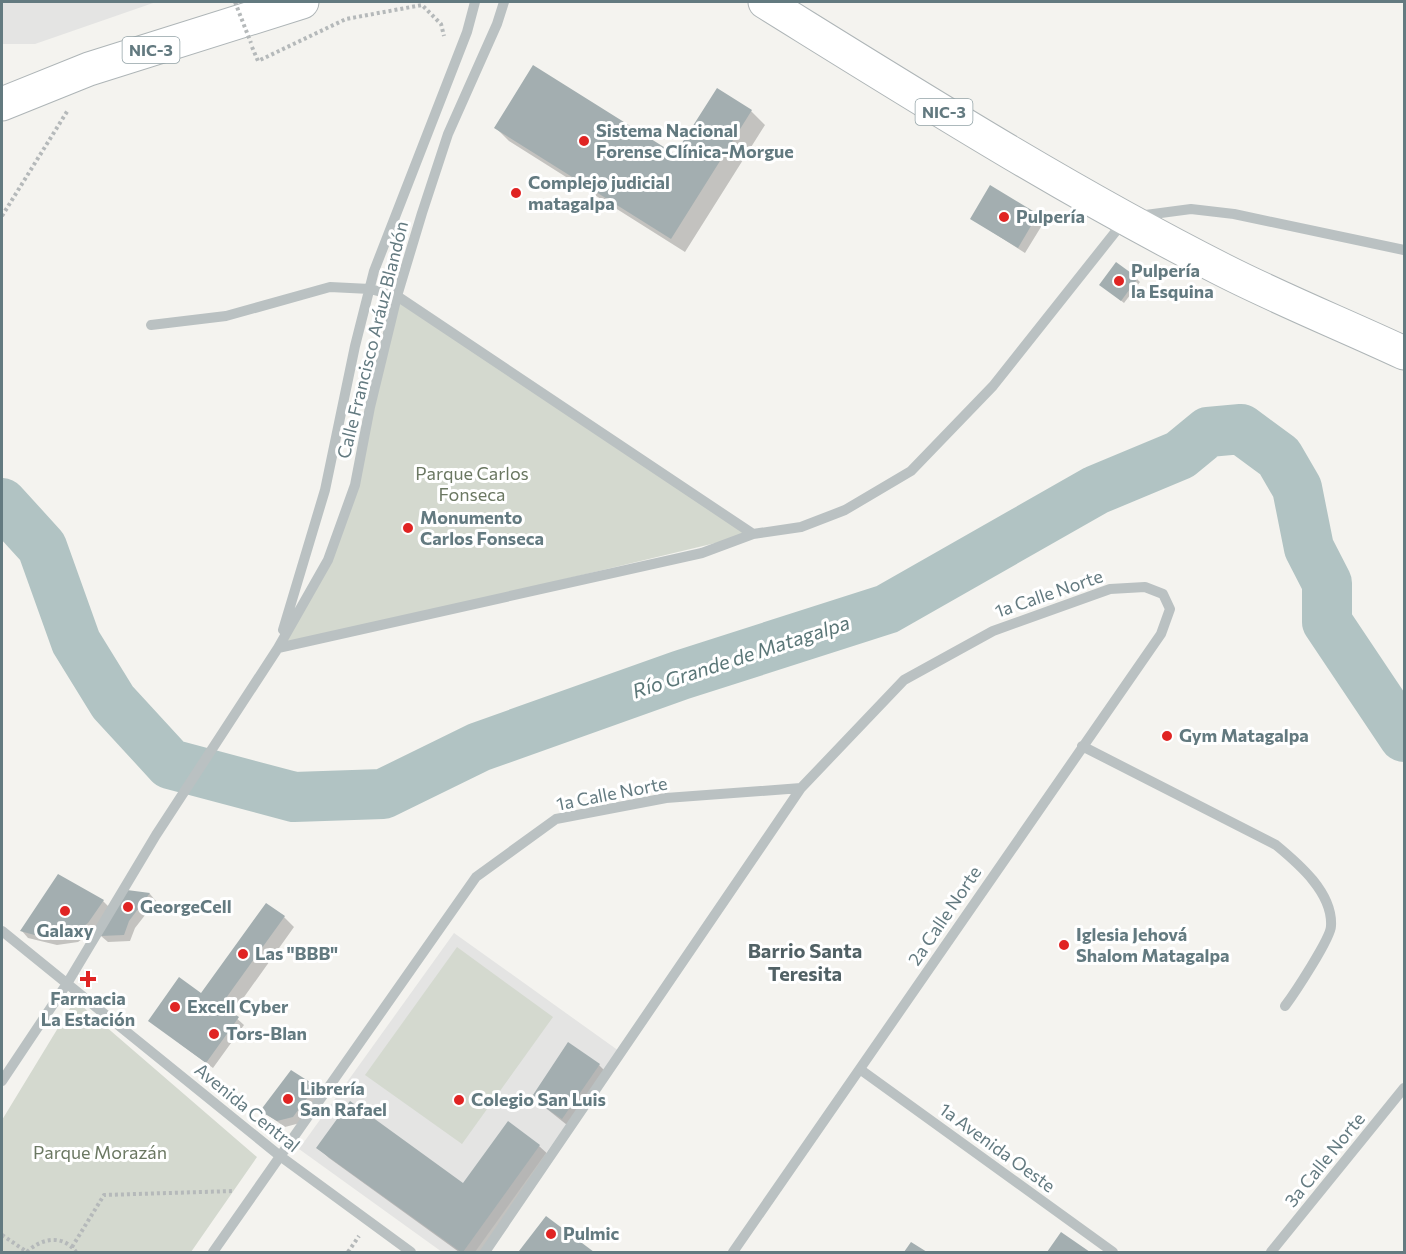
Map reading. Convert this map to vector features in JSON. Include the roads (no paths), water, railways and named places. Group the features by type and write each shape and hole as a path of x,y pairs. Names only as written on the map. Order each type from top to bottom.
{"main road":[{"name":"NIC-3","path":"2,104 89,69 302,2"},
{"name":"NIC-3","path":"765,2 1007,150 1126,218 1223,270 1404,353"}],"street":[{"name":"Calle Francisco Aráuz Blandón","path":"278,648 325,490 354,346 370,289 476,2"},
{"name":"Calle Francisco Aráuz Blandón","path":"68,982 156,835 278,648 328,560 355,485 370,407 397,296 448,134 497,24 504,2"},
{"path":"278,648 702,553 753,534 801,527 845,510 911,471 993,386 1126,218 1191,208 1234,214 1404,250"},
{"path":"151,325 226,316 330,287 370,289 397,296 753,534"},
{"name":"1a Calle Norte","path":"213,1252 476,877 556,819 666,798 801,788 904,680 993,631 1110,589 1145,587 1163,594"},
{"name":"2a Calle Norte","path":"733,1252 1161,634 1170,609 1163,594"},
{"path":"1082,746 1276,844 1302,867 1327,903 1332,928 1296,992 1285,1006"},
{"path":"484,1252 801,788"},
{"name":"Avenida Central","path":"2,931 68,982 280,1156 411,1252"},
{"path":"2,1081 68,982"},
{"name":"1a Avenida Oeste","path":"861,1070 1113,1252"},
{"name":"3a Calle Norte","path":"1271,1252 1404,1088"}],"waterway":[{"name":"Río Grande de Matagalpa","path":"2,503 42,547 76,642 113,702 170,764 294,797 383,794 479,747 681,675 887,609 1096,490 1180,455 1208,432 1241,429 1279,457 1297,488 1309,548 1327,583 1327,622 1404,737"}],"place":[{"name":"Sistema Nacional Forense Clínica-Morgue","path":"584,141"},
{"name":"Complejo judicial matagalpa","path":"516,193"},
{"name":"Pulpería","path":"1004,217"},
{"name":"Pulpería la Esquina","path":"1119,281"},
{"name":"Monumento Carlos Fonseca","path":"408,528"},
{"name":"Gym Matagalpa","path":"1167,736"},
{"name":"GeorgeCell","path":"128,907"},
{"name":"Galaxy","path":"65,911"},
{"name":"Iglesia Jehová Shalom Matagalpa","path":"1064,945"},
{"name":"Las \"BBB\"","path":"243,954"},
{"name":"Farmacia La Estación","path":"88,979"},
{"name":"Excell Cyber","path":"175,1007"},
{"name":"Tors-Blan","path":"214,1034"},
{"name":"Librería San Rafael","path":"288,1099"},
{"name":"Colegio San Luis","path":"459,1100"},
{"name":"Pulmic","path":"551,1234"}],"district":[{"name":"Barrio Santa Teresita","path":"805,962"}],"park label":[{"name":"Parque Carlos Fonseca","path":"472,484"},
{"name":"Parque Morazán","path":"100,1153"}]}
